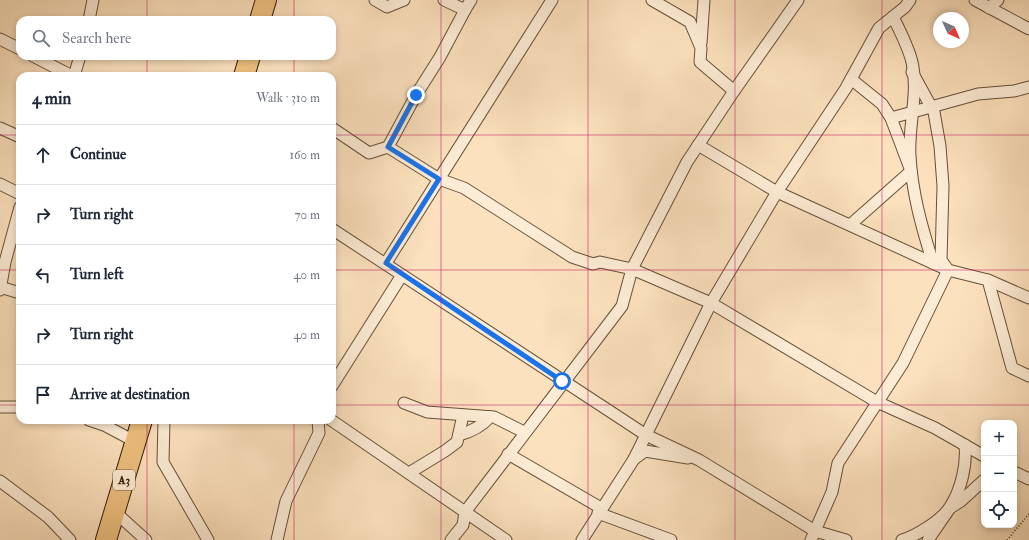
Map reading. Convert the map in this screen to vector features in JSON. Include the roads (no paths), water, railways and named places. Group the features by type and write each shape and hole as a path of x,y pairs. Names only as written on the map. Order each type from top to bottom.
{"highway":[{"path":"261,16 266,0"},
{"path":"245,72 249,60"},
{"name":"A3","path":"106,540 141,424"}],"street":[{"path":"90,16 93,0"},
{"path":"375,0 386,7 404,0"},
{"path":"336,131 370,152 388,147 468,5 444,0"},
{"path":"386,263 552,0"},
{"path":"704,0 700,62 734,91"},
{"path":"451,540 463,525 465,512 562,381 622,306 632,269 687,162 734,91 798,0"},
{"path":"582,540 634,459 711,303 777,192 851,80 879,28 905,7 910,0"},
{"path":"975,0 1029,29"},
{"path":"989,8 998,0"},
{"path":"659,2 690,22 701,48"},
{"path":"893,17 912,63 910,154 912,187 933,263"},
{"path":"0,39 16,47"},
{"path":"41,60 65,72"},
{"path":"74,72 79,60"},
{"path":"912,72 932,108 940,146 943,186 941,260 948,270"},
{"path":"851,80 882,104 891,118 911,171"},
{"path":"891,118 932,108 978,94 1028,89"},
{"path":"0,128 16,135"},
{"path":"698,145 777,192 948,270 988,280 1029,298"},
{"path":"388,147 439,179 464,188 572,257 593,264 600,262 632,269 711,303 877,402 935,428 981,454"},
{"path":"850,225 911,171"},
{"path":"0,184 16,192"},
{"path":"16,222 5,262 0,288 16,292"},
{"path":"336,232 646,435 699,460 813,535 846,540"},
{"path":"813,535 832,492 838,463 903,363 948,270"},
{"path":"336,380 402,275"},
{"path":"988,280 1012,368 1029,376"},
{"path":"404,403 427,412 494,417 524,432"},
{"path":"0,407 16,407"},
{"path":"409,473 446,451 457,442 463,415"},
{"path":"459,435 467,433 485,423 490,417"},
{"path":"336,423 506,540"},
{"path":"101,424 136,442"},
{"path":"164,424 163,462 208,540"},
{"path":"277,540 286,501 318,433 318,424"},
{"path":"928,540 950,508 960,483 966,457 965,445"},
{"path":"634,459 645,451 699,460"},
{"path":"508,454 600,510 671,540"},
{"path":"1017,473 1029,479"},
{"path":"0,481 48,517 70,540"},
{"path":"902,540 912,537 961,501 981,483"},
{"path":"115,512 146,540"}]}
